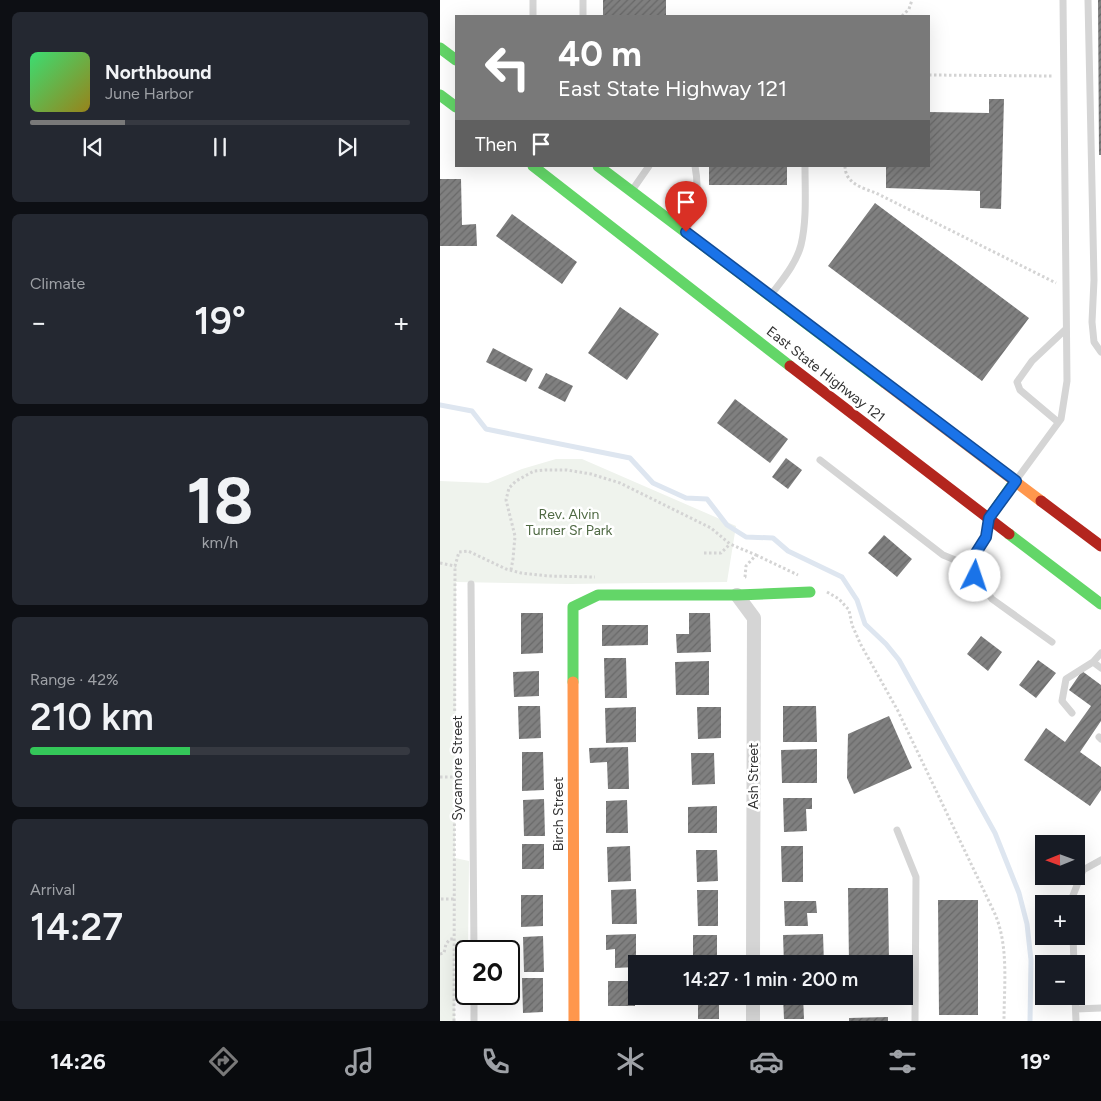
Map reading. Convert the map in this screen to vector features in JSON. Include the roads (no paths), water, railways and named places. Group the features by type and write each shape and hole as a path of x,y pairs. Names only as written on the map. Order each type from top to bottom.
{"main road":[{"path":"440,48 455,59"},
{"path":"440,95 455,107"},
{"name":"East State Highway 121","path":"535,167 895,447 1101,604"},
{"name":"East State Highway 121","path":"599,167 1101,546"},
{"path":"989,518 1016,481"},
{"path":"736,595 810,592"},
{"name":"Birch Street","path":"574,1021 573,607 598,595 736,595"}],"street":[{"name":"Ash Street","path":"736,595 754,618 753,955"},
{"path":"753,1005 753,1021"}],"lane":[{"path":"533,0 533,15"},
{"path":"583,0 583,15"},
{"path":"1016,481 1061,419 1067,381 1063,0"},
{"path":"1088,0 1094,280 1092,322 1094,342 1101,352"},
{"path":"631,191 648,167"},
{"path":"686,232 697,203 698,181 695,167"},
{"path":"770,296 791,267 801,246 805,213 805,167"},
{"path":"1058,422 1020,390 1017,382 1032,361 1066,330"},
{"path":"820,460 943,555 960,562 974,556 986,537 989,518"},
{"path":"974,556 975,576 992,600 1052,642"},
{"name":"Sycamore Street","path":"471,584 474,940"},
{"path":"1072,713 1062,701 1066,680 1093,662 1101,653"},
{"path":"1093,662 1101,668"},
{"path":"897,830 916,877 915,1021"},
{"path":"1073,895 1083,870 1101,860"},
{"path":"474,1005 474,1021"},
{"path":"1076,1005 1076,1021"},
{"path":"1076,1009 1101,1008"}],"waterway":[{"path":"440,405 472,411 486,429 630,458 653,483 686,498 707,499 727,525 746,537 773,538 788,551 842,577 857,600 865,624 886,644 899,660 995,833 1019,893 1027,924 1031,960 1030,1021"}],"park label":[{"name":"Rev. Alvin Turner Sr Park","path":"569,522"}]}
